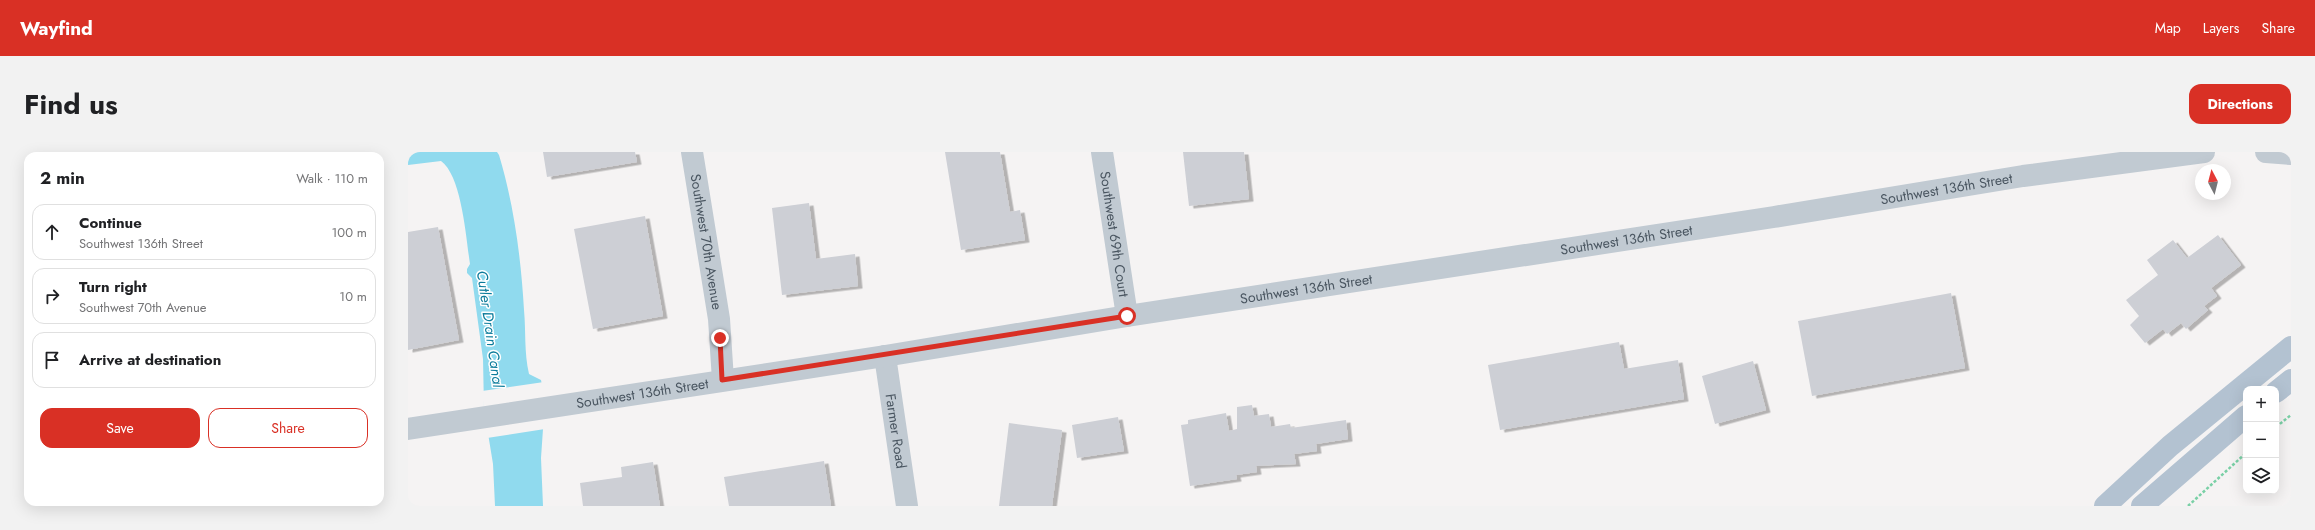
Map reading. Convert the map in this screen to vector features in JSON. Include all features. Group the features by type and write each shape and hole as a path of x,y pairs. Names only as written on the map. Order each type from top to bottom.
{"main road":[{"path":"2105,506 2170,446 2291,347"},
{"path":"2279,390 2291,380"},
{"path":"2142,506 2243,419"}],"street":[{"name":"Southwest 70th Avenue","path":"692,152 719,318 722,380"},
{"name":"Southwest 69th Court","path":"1102,152 1127,316"},
{"name":"Southwest 136th Street","path":"408,429 1758,219 2023,176 2119,157 2204,152"},
{"path":"2266,152 2291,154"},
{"name":"Farmer Road","path":"885,356 908,506"}],"path":[{"path":"2279,425 2291,416"},
{"path":"2188,506 2243,456"}],"water":[{"name":"Cutler Drain Canal","path":"408,152 497,152 499,155 513,212 519,251 525,318 527,366 529,374 541,380 545,400 541,458 543,506 495,506 493,464 484,409 483,359 472,278 467,273 467,269 470,264 462,209 454,180 448,169 441,161 408,165"}],"pier":[{"path":"544,382 547,400 545,429 487,438 482,391"}],"building":[{"path":"543,152 635,152 637,162 547,177"},
{"path":"945,152 1000,152 1010,212 1020,210 1025,240 961,250"},
{"path":"1183,152 1244,152 1249,199 1189,206"},
{"path":"809,203 816,259 855,254 858,286 782,295 772,208"},
{"path":"645,216 663,316 593,329 574,229"},
{"path":"438,227 459,340 408,350 408,232"},
{"path":"2218,235 2241,265 2211,288 2217,296 2204,306 2208,310 2186,329 2181,323 2167,334 2163,329 2145,343 2130,325 2139,316 2126,300 2158,275 2147,260 2173,240 2187,258"},
{"path":"1951,293 1965,368 1812,396 1798,321"},
{"path":"1619,342 1624,369 1678,360 1684,399 1500,430 1488,365"},
{"path":"1753,361 1766,410 1715,424 1702,376"},
{"path":"1252,405 1254,416 1269,414 1271,427 1290,424 1291,428 1346,420 1348,439 1316,444 1317,451 1294,454 1296,464 1256,466 1257,472 1236,475 1237,479 1190,486 1181,425 1188,424 1188,420 1226,413 1229,431 1237,429 1237,407"},
{"path":"1118,417 1124,451 1077,458 1072,425"},
{"path":"1009,423 1062,430 1052,506 999,506"},
{"path":"824,461 831,506 729,506 724,477"},
{"path":"653,462 660,506 583,506 580,483 622,477 621,467"}],"route":[{"path":"720,338 722,380 885,356 1127,316"}]}
